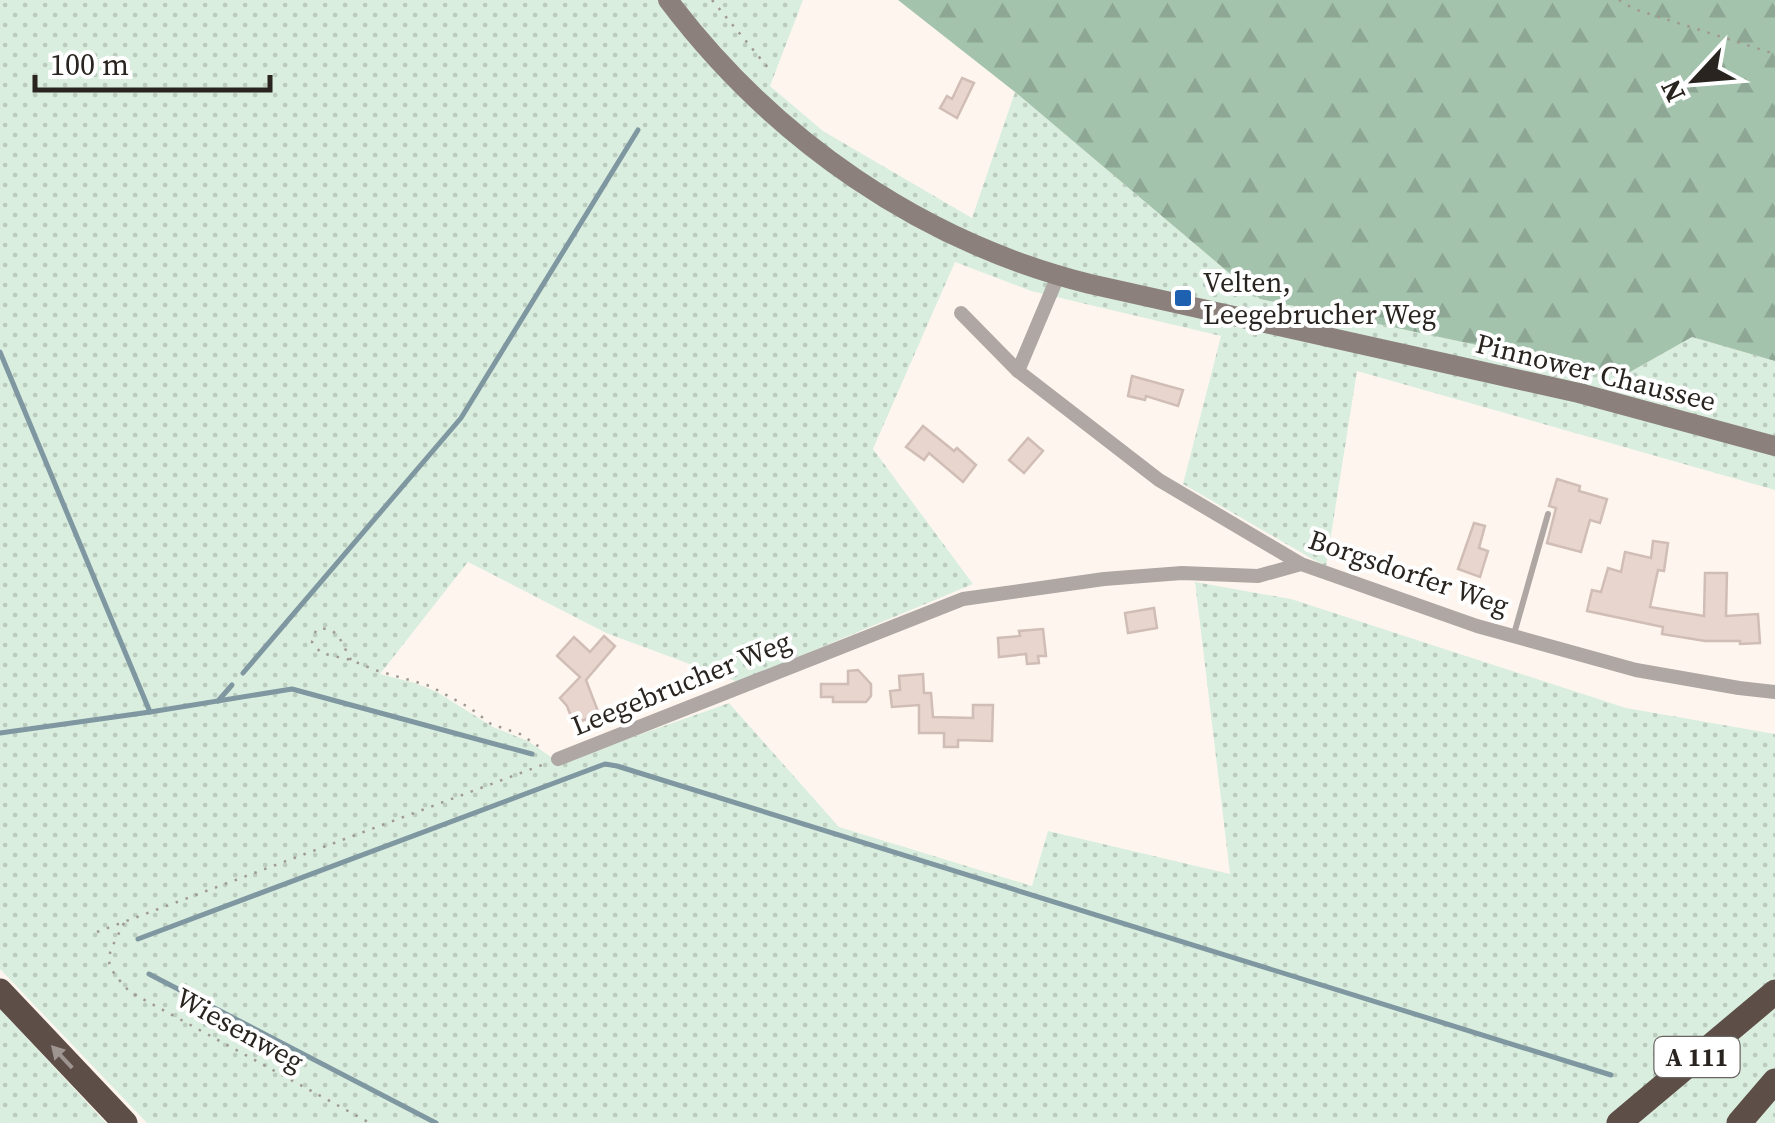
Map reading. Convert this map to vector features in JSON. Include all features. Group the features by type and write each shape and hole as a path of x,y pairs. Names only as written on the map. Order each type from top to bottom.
{"highway":[{"path":"0,992 125,1123"},
{"name":"A 111","path":"1619,1123 1775,992"},
{"path":"1739,1123 1775,1081"}],"main road":[{"name":"Pinnower Chaussee","path":"668,0 746,90 836,166 929,223 985,250 1058,276 1579,393 1775,446"}],"street":[{"path":"1018,370 1058,276"},
{"name":"Borgsdorfer Weg","path":"961,312 1018,370 1159,480 1301,564 1477,626 1636,670 1775,692"},
{"name":"Leegebrucher Weg","path":"558,759 963,599 1104,579 1182,573 1258,576 1301,564"}],"lane":[{"path":"1513,636 1548,514"}],"path":[{"path":"712,0 769,69"},
{"path":"1619,0 1634,9 1775,54"},
{"path":"351,660 334,631 316,630 312,642 315,648 332,657 430,686 491,724 533,741 558,759"},
{"name":"Leegebrucher Weg","path":"96,932 558,759"},
{"name":"Wiesenweg","path":"124,923 108,956 111,972 130,992 370,1123"}],"green space":[{"path":"0,0 803,0 770,86 823,131 972,218 1015,92 1260,299 1623,376 1692,337 1775,361 1775,490 1357,371 1326,567 1183,484 1221,336 1031,291 955,262 873,449 973,584 738,682 606,633 468,562 380,674 437,692 493,727 565,761 729,703 839,827 1032,886 1048,831 1230,874 1195,582 1291,599 1626,708 1775,734 1775,1123 147,1123 0,969"},
{"path":"898,0 1775,0 1775,361 1692,337 1623,376 1260,299 1015,92"},
{"path":"0,1009 106,1123 0,1123"}],"building":[{"path":"962,78 974,83 957,118 940,108 947,96 952,99"},
{"path":"1132,376 1183,390 1178,406 1146,396 1145,400 1128,396"},
{"path":"923,426 976,465 963,482 929,453 924,460 906,447"},
{"path":"1028,438 1043,451 1024,473 1009,460"},
{"path":"1557,479 1607,499 1600,523 1590,520 1581,552 1547,543 1556,508 1549,506"},
{"path":"1474,523 1485,526 1479,548 1488,551 1480,577 1458,569"},
{"path":"1653,541 1668,543 1664,571 1658,570 1650,607 1704,616 1705,573 1727,573 1726,616 1758,614 1760,643 1705,641 1662,634 1663,627 1587,611 1592,590 1601,592 1608,568 1621,572 1625,552 1651,558"},
{"path":"1154,608 1157,628 1128,633 1125,613"},
{"path":"1043,629 1046,656 1038,656 1039,663 1027,664 1026,654 999,657 998,638"},
{"path":"604,636 615,646 586,680 599,714 574,724 560,698 580,677 557,656 574,637 590,652"},
{"path":"858,670 871,684 871,696 866,702 833,702 833,697 821,697 821,684 848,684 848,671"},
{"path":"923,674 924,693 931,693 933,717 973,718 973,705 993,705 992,741 958,740 958,747 944,747 944,733 919,733 919,705 892,707 890,691 900,690 899,676"}],"waterway":[{"path":"243,673 461,418 638,130"},
{"path":"0,352 150,712"},
{"path":"218,701 232,685"},
{"path":"0,733 292,689 532,754"},
{"path":"138,939 605,764 1611,1075"},
{"path":"149,974 436,1123"}],"place":[{"name":"Velten, Leegebrucher Weg","path":"1183,298"}]}
